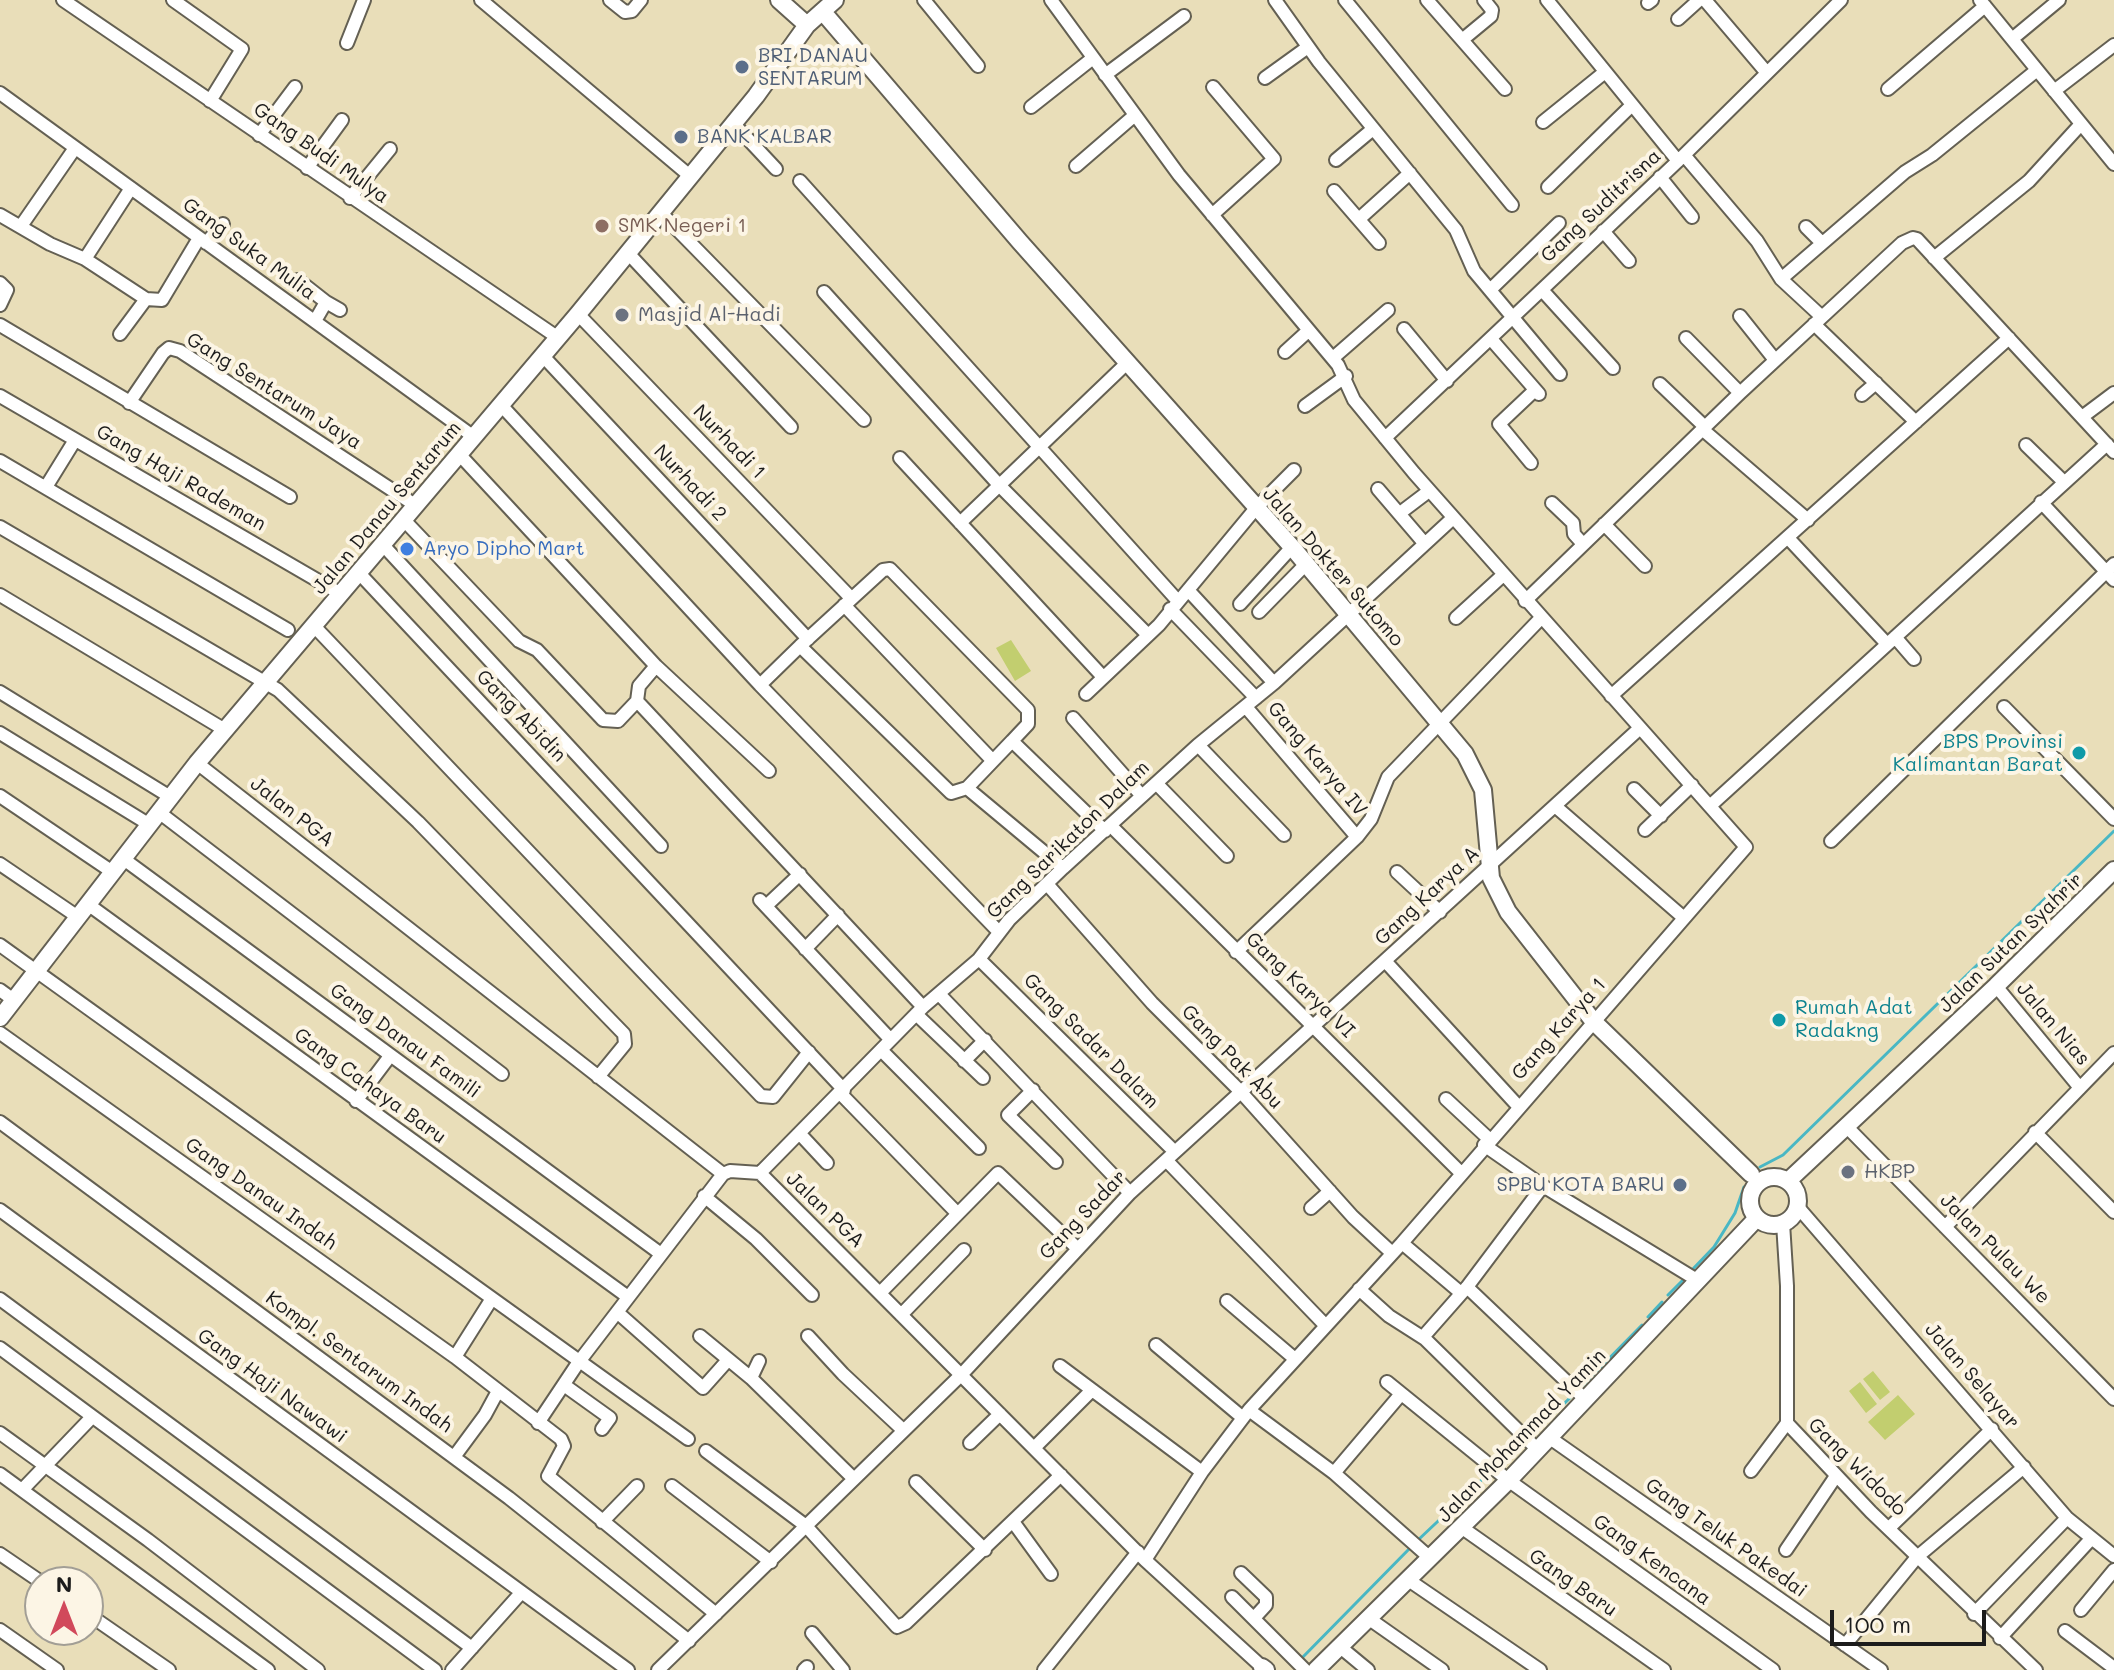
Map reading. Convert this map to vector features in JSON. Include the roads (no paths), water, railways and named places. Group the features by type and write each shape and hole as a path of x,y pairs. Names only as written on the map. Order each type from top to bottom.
{"street":[{"name":"Gang Budi Mulya","path":"63,0 557,337"},
{"path":"173,0 242,49 210,101"},
{"path":"347,43 364,0"},
{"path":"481,0 690,176"},
{"path":"610,0 625,12 632,11 641,0"},
{"path":"779,0 807,25"},
{"path":"924,0 978,66"},
{"path":"1275,0 1308,47 1461,237 1470,264 1560,374"},
{"path":"1345,0 1512,205"},
{"path":"1427,0 1505,89"},
{"path":"1462,40 1491,16 1492,10 1484,0"},
{"path":"1547,0 1632,105 1757,241 1781,279 1916,422"},
{"path":"1678,19 1702,0 1767,73"},
{"name":"Gang Suditrisna","path":"1385,438 1681,158 1841,0"},
{"path":"2012,39 2059,0"},
{"name":"Gang Karya 1","path":"1044,1670 1142,1556 1246,1414 1402,1243 1518,1106 1746,849 1711,805 1502,576 1385,438 1354,400 1346,376 1333,358 1212,215 1105,75 1054,1"},
{"path":"1888,89 1982,3 2114,164"},
{"name":"Jalan Danau Sentarum","path":"0,1018 197,763 264,684 301,632 341,594 578,314 733,123 807,25 829,6"},
{"name":"Jalan Dokter Sutomo","path":"829,6 1127,363 1292,547 1465,754 1479,779 1486,802 1490,865 1495,890 1508,912 1594,1022 1756,1179"},
{"path":"1105,75 1184,16"},
{"path":"2054,91 2114,45"},
{"path":"1265,78 1308,47"},
{"path":"1031,107 1093,58"},
{"path":"1781,279 1905,172 1932,155 2037,70"},
{"path":"1543,122 1605,72"},
{"path":"259,135 295,87"},
{"path":"1212,215 1274,159 1213,87"},
{"name":"Gang Suka Mulia","path":"0,94 474,437"},
{"path":"1548,187 1632,105"},
{"path":"1076,166 1135,115"},
{"path":"307,168 342,120"},
{"path":"733,123 776,169"},
{"path":"1934,258 2029,181 2081,124"},
{"path":"1336,160 1373,129"},
{"path":"21,226 75,148"},
{"path":"350,198 390,149"},
{"path":"1359,219 1410,173"},
{"path":"1660,177 1692,217"},
{"name":"Gang Karya IV","path":"800,181 1041,447 1173,604 1357,837"},
{"path":"85,259 131,188"},
{"path":"1334,191 1379,243"},
{"path":"660,212 864,420"},
{"path":"0,215 50,244 85,259 146,299 162,300 203,240 223,224"},
{"path":"1490,290 1559,223"},
{"path":"1806,227 1822,243"},
{"path":"1603,231 1629,261"},
{"path":"1525,601 1775,360 1908,240 1917,239 2082,417 2110,448 2041,502 1711,805"},
{"path":"627,252 791,427"},
{"path":"298,280 340,310"},
{"path":"0,283 7,290 0,305"},
{"path":"1542,290 1613,368"},
{"path":"824,292 1000,486 1148,635"},
{"path":"120,334 146,299"},
{"path":"315,321 326,302"},
{"path":"1333,358 1388,310"},
{"name":"Nurhadi 1","path":"578,314 992,760"},
{"path":"1740,316 1775,360"},
{"path":"0,325 290,497"},
{"path":"1404,329 1447,381"},
{"path":"1285,352 1308,331"},
{"path":"1686,338 1740,393"},
{"path":"1611,696 2009,338"},
{"path":"1491,339 1537,393 1499,424 1531,463"},
{"name":"Gang Sentarum Jaya","path":"129,403 163,353 169,348 180,351 415,505"},
{"name":"Nurhadi 2","path":"542,355 804,642 947,791 955,793 967,788"},
{"path":"960,523 1127,363"},
{"path":"1305,406 1346,376"},
{"path":"1862,395 1876,383"},
{"path":"1660,384 1703,428 1808,520"},
{"path":"2082,417 2114,393"},
{"name":"Gang Haji Rademan","path":"0,396 341,594"},
{"path":"501,405 760,685 999,932"},
{"path":"46,487 75,440"},
{"path":"2026,445 2064,482"},
{"path":"459,454 656,666 769,771"},
{"path":"900,458 1103,677"},
{"path":"0,461 301,632 763,1098 773,1097 809,1052"},
{"path":"1086,694 1148,635 1256,508 1294,470"},
{"path":"1378,489 1425,544"},
{"path":"1400,513 1429,491"},
{"path":"1831,841 2111,572 2041,502"},
{"path":"1552,503 1573,523 1574,534 1583,544"},
{"name":"Gang Sarikaton Dalam","path":"760,1173 842,1092 890,1039 979,959 999,932 1063,868 1198,745 1274,683 1453,518"},
{"path":"403,519 519,641 537,650 603,720 618,721 637,701 639,686 656,666"},
{"path":"1604,524 1645,566"},
{"path":"0,527 278,690 418,822 624,1034 625,1044 598,1077"},
{"path":"1789,539 1914,659"},
{"path":"383,545 661,846"},
{"path":"1240,604 1292,547"},
{"path":"1259,612 1306,564"},
{"path":"760,685 847,601 884,569 891,570 1028,710 1028,724 967,788 1063,868"},
{"name":"Gang Abidin","path":"359,573 956,1212"},
{"path":"1456,618 1502,576"},
{"path":"1188,590 1274,683"},
{"path":"0,595 225,730"},
{"path":"1236,952 1357,837 1371,819 1388,777 1541,618"},
{"path":"0,692 172,798"},
{"path":"637,701 838,915 919,1011 983,1078"},
{"path":"2004,707 2114,819"},
{"path":"1073,718 1142,796"},
{"name":"Gang Karya A","path":"1240,1091 1386,962 1640,728"},
{"path":"0,733 155,819 502,1074"},
{"name":"Gang Karya VI","path":"1012,741 1313,1024 1461,1173"},
{"path":"1198,745 1284,835"},
{"name":"Jalan PGA","path":"197,763 723,1174 729,1171 760,1173 1142,1556 1264,1668"},
{"path":"1156,783 1227,856"},
{"path":"1645,830 1692,785"},
{"path":"1634,789 1661,816"},
{"name":"Gang Danau Famili","path":"0,796 119,866 390,1056 661,1254"},
{"path":"1555,806 1684,918"},
{"name":"Gang Cahaya Baru","path":"0,864 83,911 356,1101 628,1297"},
{"name":"Jalan Sutan Syahrir","path":"1792,1180 2114,870"},
{"path":"1397,872 1440,912"},
{"path":"800,874 763,903 890,1039"},
{"name":"Gang Pak Abu","path":"1047,884 1152,1003 1240,1091 1330,1191 1392,1253"},
{"path":"805,949 838,915"},
{"path":"0,945 578,1363 688,1439"},
{"name":"Gang Sadar Dalam","path":"979,959 1170,1156 1326,1326"},
{"path":"1386,962 1518,1106"},
{"name":"Jalan Nias","path":"1996,986 2080,1088"},
{"path":"0,990 15,1001"},
{"path":"939,994 1130,1193"},
{"name":"Gang Danau Indah","path":"0,1033 455,1357 563,1441 562,1450 548,1476 602,1522"},
{"path":"964,1061 985,1040"},
{"path":"881,1050 979,1148"},
{"path":"1945,1227 2114,1053"},
{"path":"356,1101 390,1056"},
{"path":"1033,1090 1008,1115 1056,1162"},
{"name":"Gang Sadar","path":"658,1670 962,1374 1130,1193 1240,1091"},
{"path":"1446,1099 1487,1142 1543,1186 1696,1280"},
{"name":"Kompl. Sentarum Indah","path":"0,1122 454,1457 689,1641"},
{"name":"Jalan Pulau We","path":"1847,1127 2114,1399"},
{"path":"2035,1132 2114,1212"},
{"path":"800,1134 827,1163"},
{"path":"881,1292 956,1212 998,1173 1078,1249"},
{"path":"538,1423 578,1363 723,1174"},
{"path":"1770,1176 1792,1180 1790,1219 1753,1219 1749,1199 1756,1179 1770,1176"},
{"path":"1425,1339 1426,1331 1464,1290 1543,1186"},
{"path":"1311,1208 1330,1191"},
{"path":"704,1196 756,1239 812,1295"},
{"name":"Gang Haji Nawawi","path":"0,1210 520,1594 628,1670"},
{"name":"Jalan Mohammad Yamin","path":"1316,1670 1542,1446 1753,1219"},
{"name":"Gang Widodo","path":"1790,1219 1787,1423 1974,1614 2036,1670"},
{"name":"Jalan Selayar","path":"1790,1219 1992,1429 2067,1518 2090,1540 2114,1556"},
{"path":"1402,1243 1464,1290 1586,1400"},
{"path":"901,1315 964,1250"},
{"name":"Gang Teluk Pakedai","path":"1359,1289 1389,1316 1425,1339 1511,1423 1542,1446 1881,1670"},
{"path":"0,1299 472,1648"},
{"path":"455,1357 491,1300"},
{"path":"1227,1301 1295,1359"},
{"path":"617,1312 703,1388 728,1360"},
{"path":"700,1336 751,1378 854,1479"},
{"path":"808,1336 903,1430"},
{"path":"1156,1345 1246,1414 1334,1473 1429,1557"},
{"path":"0,1348 435,1670"},
{"path":"751,1378 759,1361"},
{"path":"1060,1366 1202,1472"},
{"name":"Gang Kencana","path":"1387,1382 1509,1480 1773,1670"},
{"path":"564,1385 610,1418 602,1429"},
{"path":"1034,1448 1092,1390"},
{"path":"454,1457 485,1415 498,1391"},
{"path":"1334,1473 1401,1394"},
{"path":"970,1443 1000,1414"},
{"path":"22,1490 92,1417"},
{"path":"1751,1471 1787,1423"},
{"path":"1889,1528 1992,1429"},
{"path":"0,1433 148,1540 318,1670"},
{"path":"706,1451 806,1526 897,1627 906,1623 985,1550 1061,1475"},
{"path":"1845,1645 1917,1557 2024,1467"},
{"path":"0,1474 268,1670"},
{"path":"1786,1550 1836,1476"},
{"path":"916,1482 985,1550"},
{"path":"637,1486 602,1522 716,1614"},
{"path":"672,1486 771,1562"},
{"path":"1974,1614 2067,1518"},
{"path":"1014,1523 1051,1574"},
{"name":"Gang Baru","path":"1461,1527 1664,1670"},
{"path":"2000,1638 2057,1580 2090,1540"},
{"path":"0,1554 24,1570"},
{"path":"2081,1610 2114,1570"},
{"path":"1241,1573 1266,1597 1266,1605 1255,1617"},
{"path":"1407,1579 1540,1670"},
{"path":"452,1670 520,1594"},
{"path":"1232,1597 1305,1670"},
{"path":"1368,1618 1442,1670"},
{"path":"104,1625 169,1670"},
{"path":"0,1630 57,1670"},
{"path":"2065,1631 2114,1668"},
{"path":"812,1633 843,1670"},
{"path":"1339,1646 1368,1670"}],"waterway":[{"path":"1760,1167 1783,1155 2114,831"},
{"path":"1691,1271 1714,1247 1735,1213 1744,1187"},
{"path":"1668,1295 1686,1277"},
{"path":"1648,1317 1662,1302"},
{"path":"1580,1388 1642,1325"},
{"path":"1529,1438 1575,1393"},
{"path":"1496,1467 1523,1443"},
{"path":"1417,1541 1490,1472"},
{"path":"1299,1661 1412,1546"}],"place":[{"name":"BRI DANAU SENTARUM","path":"742,67"},
{"name":"BANK KALBAR","path":"681,137"},
{"name":"SMK Negeri 1","path":"602,226"},
{"name":"Masjid Al-Hadi","path":"622,315"},
{"name":"Aryo Dipho Mart","path":"407,549"},
{"name":"BPS Provinsi Kalimantan Barat","path":"2079,753"},
{"name":"Rumah Adat Radakng","path":"1779,1020"},
{"name":"HKBP","path":"1848,1172"},
{"name":"SPBU KOTA BARU","path":"1680,1185"}]}
